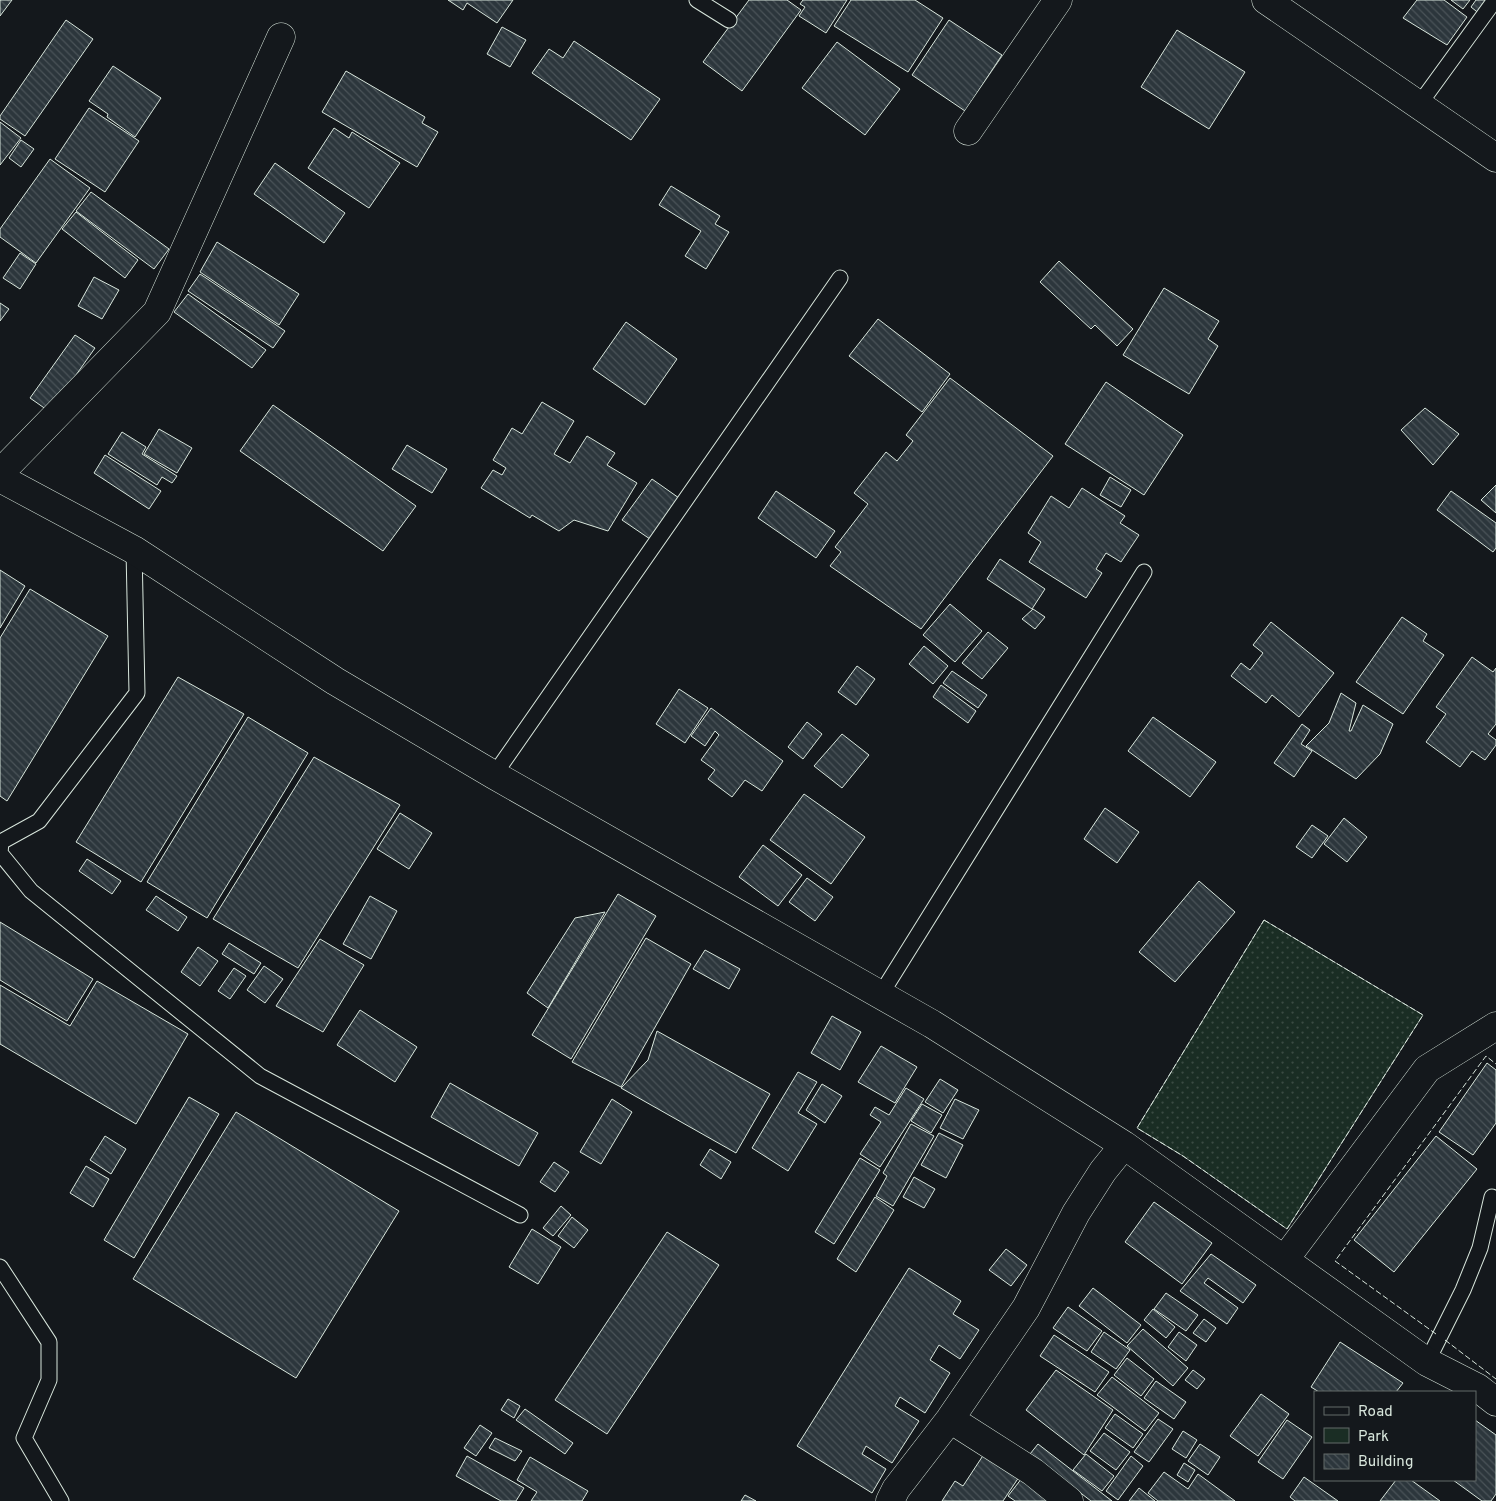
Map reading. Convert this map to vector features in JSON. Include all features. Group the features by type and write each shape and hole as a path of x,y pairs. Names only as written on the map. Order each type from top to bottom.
{"street":[{"path":"968,131 1058,0"},
{"path":"1266,0 1496,158"},
{"path":"0,473 157,312 281,38"},
{"path":"0,478 134,550 233,612 336,681 494,775 932,1024 1124,1145 1427,1362 1478,1388 1496,1402"},
{"path":"1285,1259 1427,1069 1496,1026"},
{"path":"890,1501 896,1489 950,1419 1026,1308 1076,1213 1103,1171 1124,1145"},
{"path":"950,1419 1033,1472 1069,1501"}],"lane":[{"path":"697,0 729,20"},
{"path":"1418,106 1495,0"},
{"path":"494,775 840,278"},
{"path":"134,550 137,693 39,821 1,842 0,853 31,891 260,1076 520,1215"},
{"path":"881,994 1144,572"},
{"path":"1427,1362 1463,1290 1480,1248 1492,1197"},
{"path":"0,1267 49,1342 49,1380 24,1438 61,1501"}],"green space":[{"path":"1264,920 1423,1015 1287,1229 1183,1156 1137,1128"}],"building":[{"path":"0,0 12,0 0,16"},
{"path":"448,0 513,0 497,23 467,3 463,10"},
{"path":"749,0 787,0 801,10 742,91 703,62"},
{"path":"803,0 847,0 826,33 799,16 805,7 800,4"},
{"path":"851,0 915,0 943,18 908,72 834,26"},
{"path":"1417,0 1444,0 1467,17 1447,45 1403,18"},
{"path":"1451,0 1470,0 1463,9"},
{"path":"1476,0 1493,0 1481,15 1471,7"},
{"path":"66,20 93,39 25,136 0,119 0,116"},
{"path":"949,20 1002,55 965,111 912,75"},
{"path":"502,27 526,40 510,67 487,54"},
{"path":"1177,30 1245,72 1209,129 1141,87"},
{"path":"574,41 660,99 631,140 532,73 549,49 563,58"},
{"path":"837,42 900,89 865,135 802,88"},
{"path":"113,66 161,98 135,137 107,117 108,114 89,101"},
{"path":"346,71 425,117 422,123 438,132 417,167 322,112"},
{"path":"89,108 139,141 105,192 55,159"},
{"path":"0,122 21,138 0,165"},
{"path":"334,128 349,138 352,132 400,163 369,208 308,168"},
{"path":"21,140 34,149 21,167 9,158"},
{"path":"50,159 90,188 36,263 0,237 0,229"},
{"path":"275,163 345,213 324,243 254,194"},
{"path":"671,186 720,216 715,224 729,232 706,269 685,256 701,231 659,205"},
{"path":"91,192 169,249 154,269 76,211"},
{"path":"76,212 138,260 125,278 62,229"},
{"path":"217,242 299,294 279,325 200,272"},
{"path":"20,253 36,264 20,289 3,278"},
{"path":"1059,261 1133,329 1117,346 1095,325 1091,329 1040,282"},
{"path":"200,274 285,331 273,348 188,291"},
{"path":"94,277 119,290 102,319 78,306"},
{"path":"1164,288 1219,321 1208,339 1218,346 1189,394 1123,355"},
{"path":"188,294 266,350 252,368 174,312"},
{"path":"0,303 9,309 0,321"},
{"path":"878,319 950,374 922,412 849,356"},
{"path":"626,322 677,359 645,405 593,369"},
{"path":"75,335 95,348 50,412 30,398"},
{"path":"950,378 1053,456 921,629 830,566 841,552 835,547 868,504 854,493 886,452 897,461 913,441 906,435"},
{"path":"1106,382 1183,435 1144,495 1065,444"},
{"path":"542,402 574,421 554,454 570,463 587,436 615,453 607,465 637,483 608,531 574,520 559,531 532,515 530,518 481,488 493,470 502,475 506,468 493,460 512,428 522,434"},
{"path":"273,405 416,506 383,551 240,451"},
{"path":"1425,408 1459,434 1433,465 1401,430"},
{"path":"159,429 192,448 177,473 144,454"},
{"path":"122,432 146,447 142,454 177,476 172,483 162,477 157,485 108,454"},
{"path":"407,445 447,469 432,493 392,469"},
{"path":"105,455 161,491 149,509 94,473"},
{"path":"1110,477 1131,490 1121,507 1100,495"},
{"path":"652,479 679,498 650,539 622,520"},
{"path":"1496,485 1496,513 1481,500"},
{"path":"1082,488 1125,516 1120,523 1139,535 1121,562 1106,553 1096,569 1102,573 1086,598 1029,562 1041,542 1028,533 1051,496 1069,508"},
{"path":"776,491 835,531 816,558 758,518"},
{"path":"1451,491 1496,523 1496,548 1493,552 1437,510"},
{"path":"1000,559 1045,589 1032,609 987,579"},
{"path":"0,570 25,586 0,628"},
{"path":"30,589 108,636 7,801 0,796 0,638"},
{"path":"950,604 982,631 955,662 923,635"},
{"path":"1033,609 1045,617 1035,629 1022,619"},
{"path":"1402,617 1427,634 1423,641 1444,655 1403,714 1356,682"},
{"path":"1271,622 1334,673 1299,717 1272,695 1266,703 1231,676 1241,663 1250,670 1263,653 1253,645"},
{"path":"988,632 1008,648 982,679 962,663"},
{"path":"924,646 948,666 933,684 909,664"},
{"path":"1472,657 1493,672 1496,668 1496,724 1488,734 1496,740 1496,745 1485,760 1472,751 1460,767 1426,742 1446,714 1436,707"},
{"path":"857,666 875,679 856,705 838,692"},
{"path":"952,671 987,695 978,708 943,683"},
{"path":"178,677 244,714 141,882 76,842"},
{"path":"941,685 976,711 968,723 933,697"},
{"path":"679,689 708,708 685,743 656,724"},
{"path":"1341,693 1356,703 1349,731 1351,731 1363,705 1393,724 1380,754 1356,779 1306,746 1329,723"},
{"path":"711,708 783,761 762,791 745,780 732,797 708,779 715,770 701,760 719,735 715,731 705,746 691,736"},
{"path":"248,717 308,753 207,918 147,882"},
{"path":"1153,717 1216,762 1190,797 1128,751"},
{"path":"807,722 822,734 803,759 788,747"},
{"path":"1302,724 1310,730 1301,744 1312,751 1294,777 1274,763"},
{"path":"842,734 869,755 842,788 814,766"},
{"path":"314,757 400,805 298,968 213,919"},
{"path":"804,794 865,837 831,884 770,840"},
{"path":"1105,808 1139,832 1117,863 1084,839"},
{"path":"400,813 432,833 409,869 377,849"},
{"path":"1344,818 1367,837 1347,862 1324,844"},
{"path":"1312,825 1328,836 1312,858 1296,847"},
{"path":"763,845 802,875 778,906 739,877"},
{"path":"87,859 121,881 112,894 79,871"},
{"path":"807,878 833,897 815,921 789,902"},
{"path":"1199,881 1235,912 1175,982 1139,952"},
{"path":"618,894 656,916 571,1059 532,1035"},
{"path":"156,896 187,917 178,931 146,910"},
{"path":"370,896 397,911 371,959 343,944"},
{"path":"605,912 548,1008 527,993 575,918"},
{"path":"0,922 93,979 67,1021 0,980"},
{"path":"646,938 691,964 621,1087 572,1062"},
{"path":"320,939 364,965 323,1032 276,1006"},
{"path":"229,943 261,963 254,974 222,954"},
{"path":"198,947 218,961 200,986 181,972"},
{"path":"705,950 740,969 729,989 693,969"},
{"path":"264,966 283,979 265,1003 247,990"},
{"path":"234,968 246,976 230,999 218,991"},
{"path":"97,981 188,1034 136,1124 0,1044 0,985 70,1026"},
{"path":"360,1010 417,1047 395,1082 337,1045"},
{"path":"832,1016 861,1032 840,1070 811,1053"},
{"path":"657,1031 770,1094 736,1153 621,1088 648,1060"},
{"path":"881,1046 917,1067 895,1103 858,1082"},
{"path":"1487,1063 1496,1070 1496,1123 1473,1155 1439,1132"},
{"path":"798,1072 817,1082 798,1113 817,1124 788,1171 752,1148"},
{"path":"940,1079 958,1090 943,1113 925,1102"},
{"path":"450,1083 538,1133 519,1166 431,1117"},
{"path":"822,1084 842,1096 825,1123 806,1110"},
{"path":"906,1088 924,1099 880,1167 860,1154 881,1122 870,1115 875,1107 889,1115"},
{"path":"189,1097 219,1114 134,1258 104,1240"},
{"path":"612,1099 632,1112 601,1164 580,1152"},
{"path":"955,1099 979,1110 963,1139 940,1128"},
{"path":"922,1104 942,1115 931,1133 911,1121"},
{"path":"236,1112 399,1211 296,1378 133,1279"},
{"path":"911,1124 934,1136 893,1206 876,1196 887,1176 883,1173"},
{"path":"939,1133 963,1145 946,1178 921,1165"},
{"path":"105,1136 126,1149 111,1174 90,1160"},
{"path":"1436,1136 1477,1169 1394,1272 1354,1240"},
{"path":"710,1149 731,1162 721,1179 700,1165"},
{"path":"860,1158 880,1170 834,1244 815,1232"},
{"path":"554,1162 569,1172 555,1192 540,1182"},
{"path":"86,1166 109,1179 93,1207 70,1193"},
{"path":"914,1177 935,1189 924,1208 903,1197"},
{"path":"875,1197 894,1210 856,1272 837,1259"},
{"path":"1154,1202 1212,1243 1182,1284 1125,1242"},
{"path":"561,1206 571,1215 553,1236 543,1228"},
{"path":"572,1217 588,1230 574,1248 558,1236"},
{"path":"532,1229 561,1247 538,1284 509,1267"},
{"path":"667,1232 719,1265 607,1434 555,1400"},
{"path":"1006,1249 1027,1265 1011,1286 989,1270"},
{"path":"1211,1254 1256,1285 1243,1303 1208,1278 1204,1283 1238,1308 1227,1324 1180,1291"},
{"path":"909,1268 961,1301 953,1314 979,1330 960,1359 939,1345 930,1360 950,1373 925,1413 900,1397 895,1406 919,1421 892,1463 866,1446 862,1454 886,1469 872,1493 797,1446"},
{"path":"1093,1288 1141,1325 1127,1343 1079,1306"},
{"path":"1166,1293 1198,1315 1186,1331 1154,1309"},
{"path":"1068,1307 1102,1331 1087,1351 1053,1328"},
{"path":"1153,1309 1175,1327 1166,1338 1144,1320"},
{"path":"1204,1319 1216,1328 1206,1342 1193,1333"},
{"path":"1143,1329 1188,1368 1173,1386 1127,1346"},
{"path":"1104,1332 1130,1350 1116,1369 1091,1352"},
{"path":"1179,1332 1197,1345 1186,1361 1168,1347"},
{"path":"1054,1335 1109,1372 1095,1392 1040,1356"},
{"path":"1340,1342 1403,1383 1397,1391 1317,1391 1311,1387"},
{"path":"1127,1358 1154,1379 1141,1396 1114,1375"},
{"path":"1056,1370 1113,1410 1084,1455 1026,1410"},
{"path":"1193,1370 1205,1379 1197,1389 1185,1380"},
{"path":"1112,1377 1159,1413 1145,1431 1097,1395"},
{"path":"1156,1381 1186,1402 1174,1419 1144,1398"},
{"path":"1261,1394 1289,1414 1258,1456 1230,1436"},
{"path":"508,1399 520,1406 514,1418 501,1410"},
{"path":"525,1409 573,1443 565,1454 516,1420"},
{"path":"1115,1414 1143,1434 1133,1448 1105,1428"},
{"path":"1158,1419 1173,1429 1149,1462 1134,1452"},
{"path":"1287,1420 1312,1437 1283,1479 1258,1462"},
{"path":"1476,1421 1496,1435 1496,1494 1491,1501 1482,1501 1454,1481 1476,1481"},
{"path":"480,1425 492,1433 476,1456 464,1448"},
{"path":"1183,1431 1197,1440 1186,1458 1172,1449"},
{"path":"1104,1433 1130,1452 1116,1470 1090,1451"},
{"path":"495,1438 522,1451 515,1461 489,1448"},
{"path":"1038,1444 1112,1501 1091,1501 1030,1454"},
{"path":"1200,1444 1220,1457 1208,1475 1188,1461"},
{"path":"986,1451 1021,1474 1003,1501 942,1501 955,1481 963,1486"},
{"path":"1086,1454 1114,1476 1102,1491 1073,1470"},
{"path":"467,1456 524,1488 516,1501 501,1501 456,1476"},
{"path":"1131,1456 1143,1466 1118,1500 1106,1491"},
{"path":"530,1457 588,1491 582,1501 531,1501 537,1492 517,1480"},
{"path":"1184,1463 1195,1470 1188,1482 1177,1475"},
{"path":"1164,1472 1188,1489 1198,1474 1235,1501 1158,1501 1148,1493"},
{"path":"1304,1477 1338,1501 1295,1501 1290,1497"},
{"path":"1022,1478 1053,1501 1015,1501 1008,1496"},
{"path":"1395,1481 1412,1481 1440,1501 1380,1501"},
{"path":"1139,1488 1155,1501 1129,1501"},
{"path":"745,1495 756,1501 741,1501"}],"fence":[{"path":"1264,920 1423,1015 1287,1229 1183,1156 1137,1128 1264,920"},
{"path":"1436,1334 1335,1261 1486,1056 1496,1064"},
{"path":"1445,1340 1496,1379"}]}
